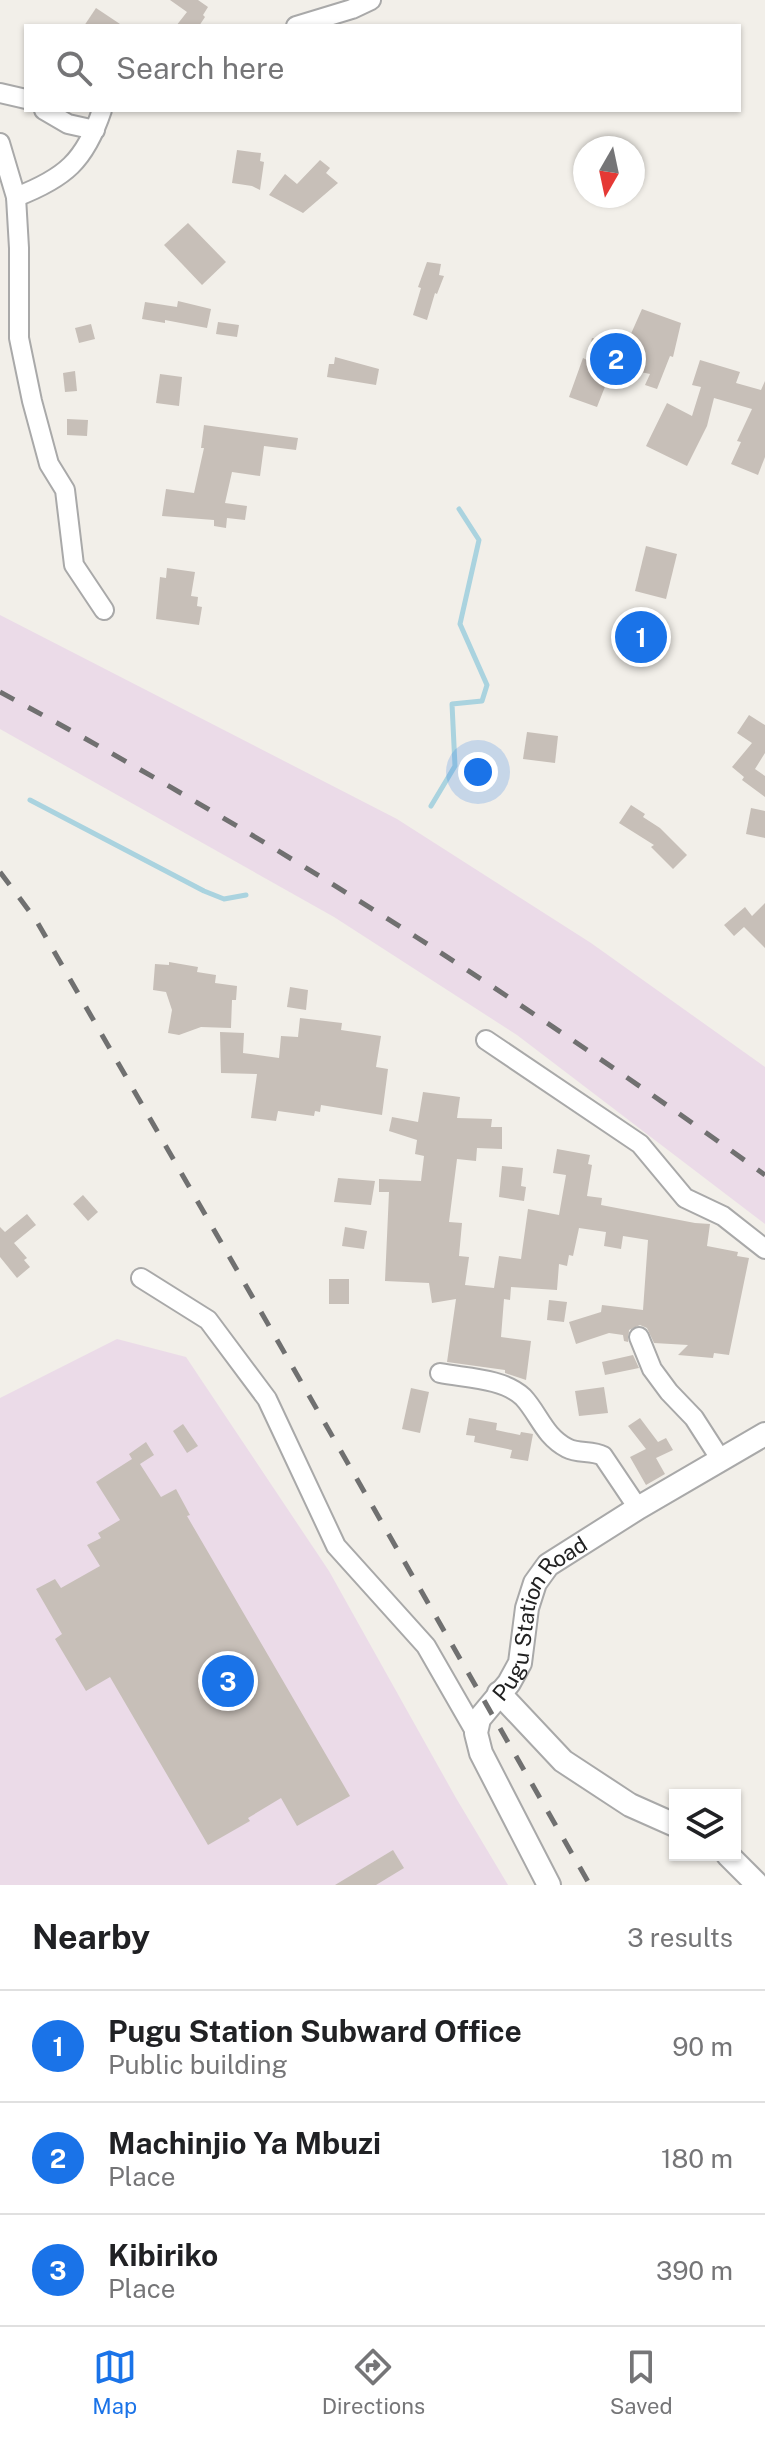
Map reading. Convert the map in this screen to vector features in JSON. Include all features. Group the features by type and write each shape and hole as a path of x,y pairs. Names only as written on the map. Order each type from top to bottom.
{"street":[{"path":"303,24 371,0"},
{"path":"0,93 24,99"},
{"path":"47,112 68,124 95,130"},
{"path":"16,197 61,176 76,161 95,130 101,112"},
{"path":"0,143 16,197 19,338 25,370 49,464 65,490 74,565 104,610"},
{"path":"486,1040 640,1144 685,1198 723,1216 765,1249"},
{"path":"141,1278 208,1320 267,1399 336,1546 426,1646 476,1733 481,1753 549,1885"},
{"path":"639,1337 652,1369 694,1418 721,1460"},
{"path":"440,1373 512,1389 522,1396 551,1436 568,1449 603,1456 638,1508"},
{"name":"Pugu Station Road","path":"476,1733 479,1719 509,1683 520,1663 527,1608 535,1583 548,1565 765,1434"},
{"path":"499,1693 563,1761 630,1805 669,1822"},
{"path":"734,1861 758,1885"}],"shaded area":[{"path":"0,615 397,819 591,943 765,1067 765,1224 517,1035 334,917 0,729"},
{"path":"117,1339 186,1357 329,1571 508,1885 0,1885 0,1398"}],"building":[{"path":"170,0 198,0 208,7 200,24 178,24 187,12"},
{"path":"96,8 120,24 85,24"},
{"path":"237,150 261,153 260,161 264,162 260,190 232,183"},
{"path":"320,160 330,168 326,173 338,183 303,213 269,195 285,174 297,184"},
{"path":"188,223 226,262 202,285 164,245"},
{"path":"427,262 441,264 439,275 444,276 427,320 413,315"},
{"path":"178,301 211,309 207,328 142,319 145,302 177,307"},
{"path":"642,309 681,323 673,357 670,356 657,389 645,385 650,374 622,368 620,376 610,374 597,407 569,397 583,358 587,360 592,338 626,345"},
{"path":"218,322 239,325 237,337 216,334"},
{"path":"91,324 95,339 79,343 75,328"},
{"path":"335,357 379,369 376,385 327,377 329,364 334,364"},
{"path":"700,360 740,372 736,383 761,390 765,381 765,457 758,475 731,464 741,442 737,441 752,409 714,398 707,426 687,466 646,446 667,403 692,416 701,387 692,385"},
{"path":"75,371 77,391 65,392 63,373"},
{"path":"160,374 182,377 179,406 156,403"},
{"path":"67,419 88,420 87,436 67,435"},
{"path":"204,425 298,438 296,450 264,446 260,476 232,472 225,503 247,506 245,520 227,518 226,528 214,526 214,520 162,516 166,489 194,493 204,448 201,448"},
{"path":"646,546 677,554 666,599 635,591"},
{"path":"167,568 195,572 191,596 198,597 197,606 202,607 199,625 156,619 160,577 166,578"},
{"path":"634,629 651,632 648,644 631,641"},
{"path":"749,715 765,725 765,753 755,769 765,776 765,797 742,780 744,777 732,767 752,743 737,733"},
{"path":"527,732 558,736 555,763 523,759"},
{"path":"631,805 645,814 643,817 660,828 687,855 673,869 651,847 654,845 619,823"},
{"path":"751,808 765,811 765,838 746,834"},
{"path":"765,903 765,948 744,927 734,936 724,925 745,907 752,916"},
{"path":"169,962 198,967 197,972 216,975 215,983 237,986 236,1000 232,1000 231,1028 201,1027 179,1035 168,1033 172,1010 166,992 153,990 155,964 169,965"},
{"path":"290,987 308,990 306,1010 287,1007"},
{"path":"300,1018 342,1023 341,1030 381,1036 376,1067 388,1069 382,1115 321,1105 320,1112 315,1111 314,1116 278,1111 276,1121 251,1118 257,1074 221,1073 220,1032 244,1033 243,1053 279,1058 281,1036 298,1037"},
{"path":"423,1092 460,1097 457,1118 492,1119 491,1127 502,1127 502,1149 477,1148 476,1161 457,1159 449,1222 462,1223 459,1256 469,1257 465,1285 494,1288 499,1256 521,1259 528,1209 559,1215 566,1175 553,1173 557,1149 590,1155 588,1164 592,1165 587,1196 602,1198 601,1205 710,1224 707,1246 738,1252 737,1256 749,1258 729,1355 714,1353 713,1358 678,1355 688,1345 654,1343 647,1328 640,1325 629,1330 628,1342 624,1341 623,1335 609,1333 576,1344 569,1322 601,1312 602,1305 643,1310 648,1240 623,1236 621,1249 604,1246 606,1232 579,1228 573,1256 569,1255 567,1266 559,1264 557,1290 511,1287 510,1300 504,1299 501,1337 531,1341 526,1380 505,1373 505,1370 447,1362 456,1299 432,1303 429,1283 385,1281 389,1192 379,1192 379,1179 421,1181 424,1156 415,1154 417,1140 389,1131 392,1117 418,1122"},
{"path":"502,1166 523,1168 521,1186 526,1187 524,1201 499,1197"},
{"path":"338,1178 375,1181 371,1205 334,1202"},
{"path":"83,1195 98,1212 88,1221 73,1204"},
{"path":"27,1214 36,1225 14,1243 27,1258 24,1260 30,1267 17,1278 0,1257 0,1227 5,1232"},
{"path":"345,1227 367,1231 364,1249 342,1246"},
{"path":"329,1279 349,1279 349,1304 329,1304"},
{"path":"549,1300 567,1302 564,1322 547,1320"},
{"path":"633,1355 639,1368 605,1375 602,1362"},
{"path":"604,1387 608,1413 579,1416 575,1391"},
{"path":"411,1388 429,1392 420,1433 402,1429"},
{"path":"469,1418 497,1423 496,1430 533,1434 528,1461 510,1458 512,1450 474,1442 475,1436 466,1435"},
{"path":"640,1418 658,1442 666,1438 673,1450 656,1458 665,1474 646,1485 630,1457 646,1449 628,1426"},
{"path":"183,1424 198,1446 187,1453 173,1431"},
{"path":"146,1442 154,1455 140,1464 161,1497 176,1489 190,1515 187,1516 350,1796 297,1826 281,1798 248,1818 250,1821 208,1845 110,1677 86,1691 55,1639 62,1634 36,1589 55,1579 61,1588 100,1566 87,1545 101,1538 98,1533 120,1520 96,1482 132,1459 129,1454"},
{"path":"393,1850 404,1868 376,1885 335,1885"}],"waterway":[{"path":"431,806 455,766 452,704 482,701 487,685 460,624 479,540 459,509"},
{"path":"30,800 204,891 224,899 246,895"}],"railway":[{"path":"0,692 198,803 391,921 580,1045 765,1175"},
{"path":"0,872 36,920 590,1885"}],"place":[{"name":"Machinjio Ya Mbuzi","path":"616,359"},
{"name":"Pugu Station Subward Office","path":"641,637"},
{"name":"Kibiriko","path":"228,1681"}]}
